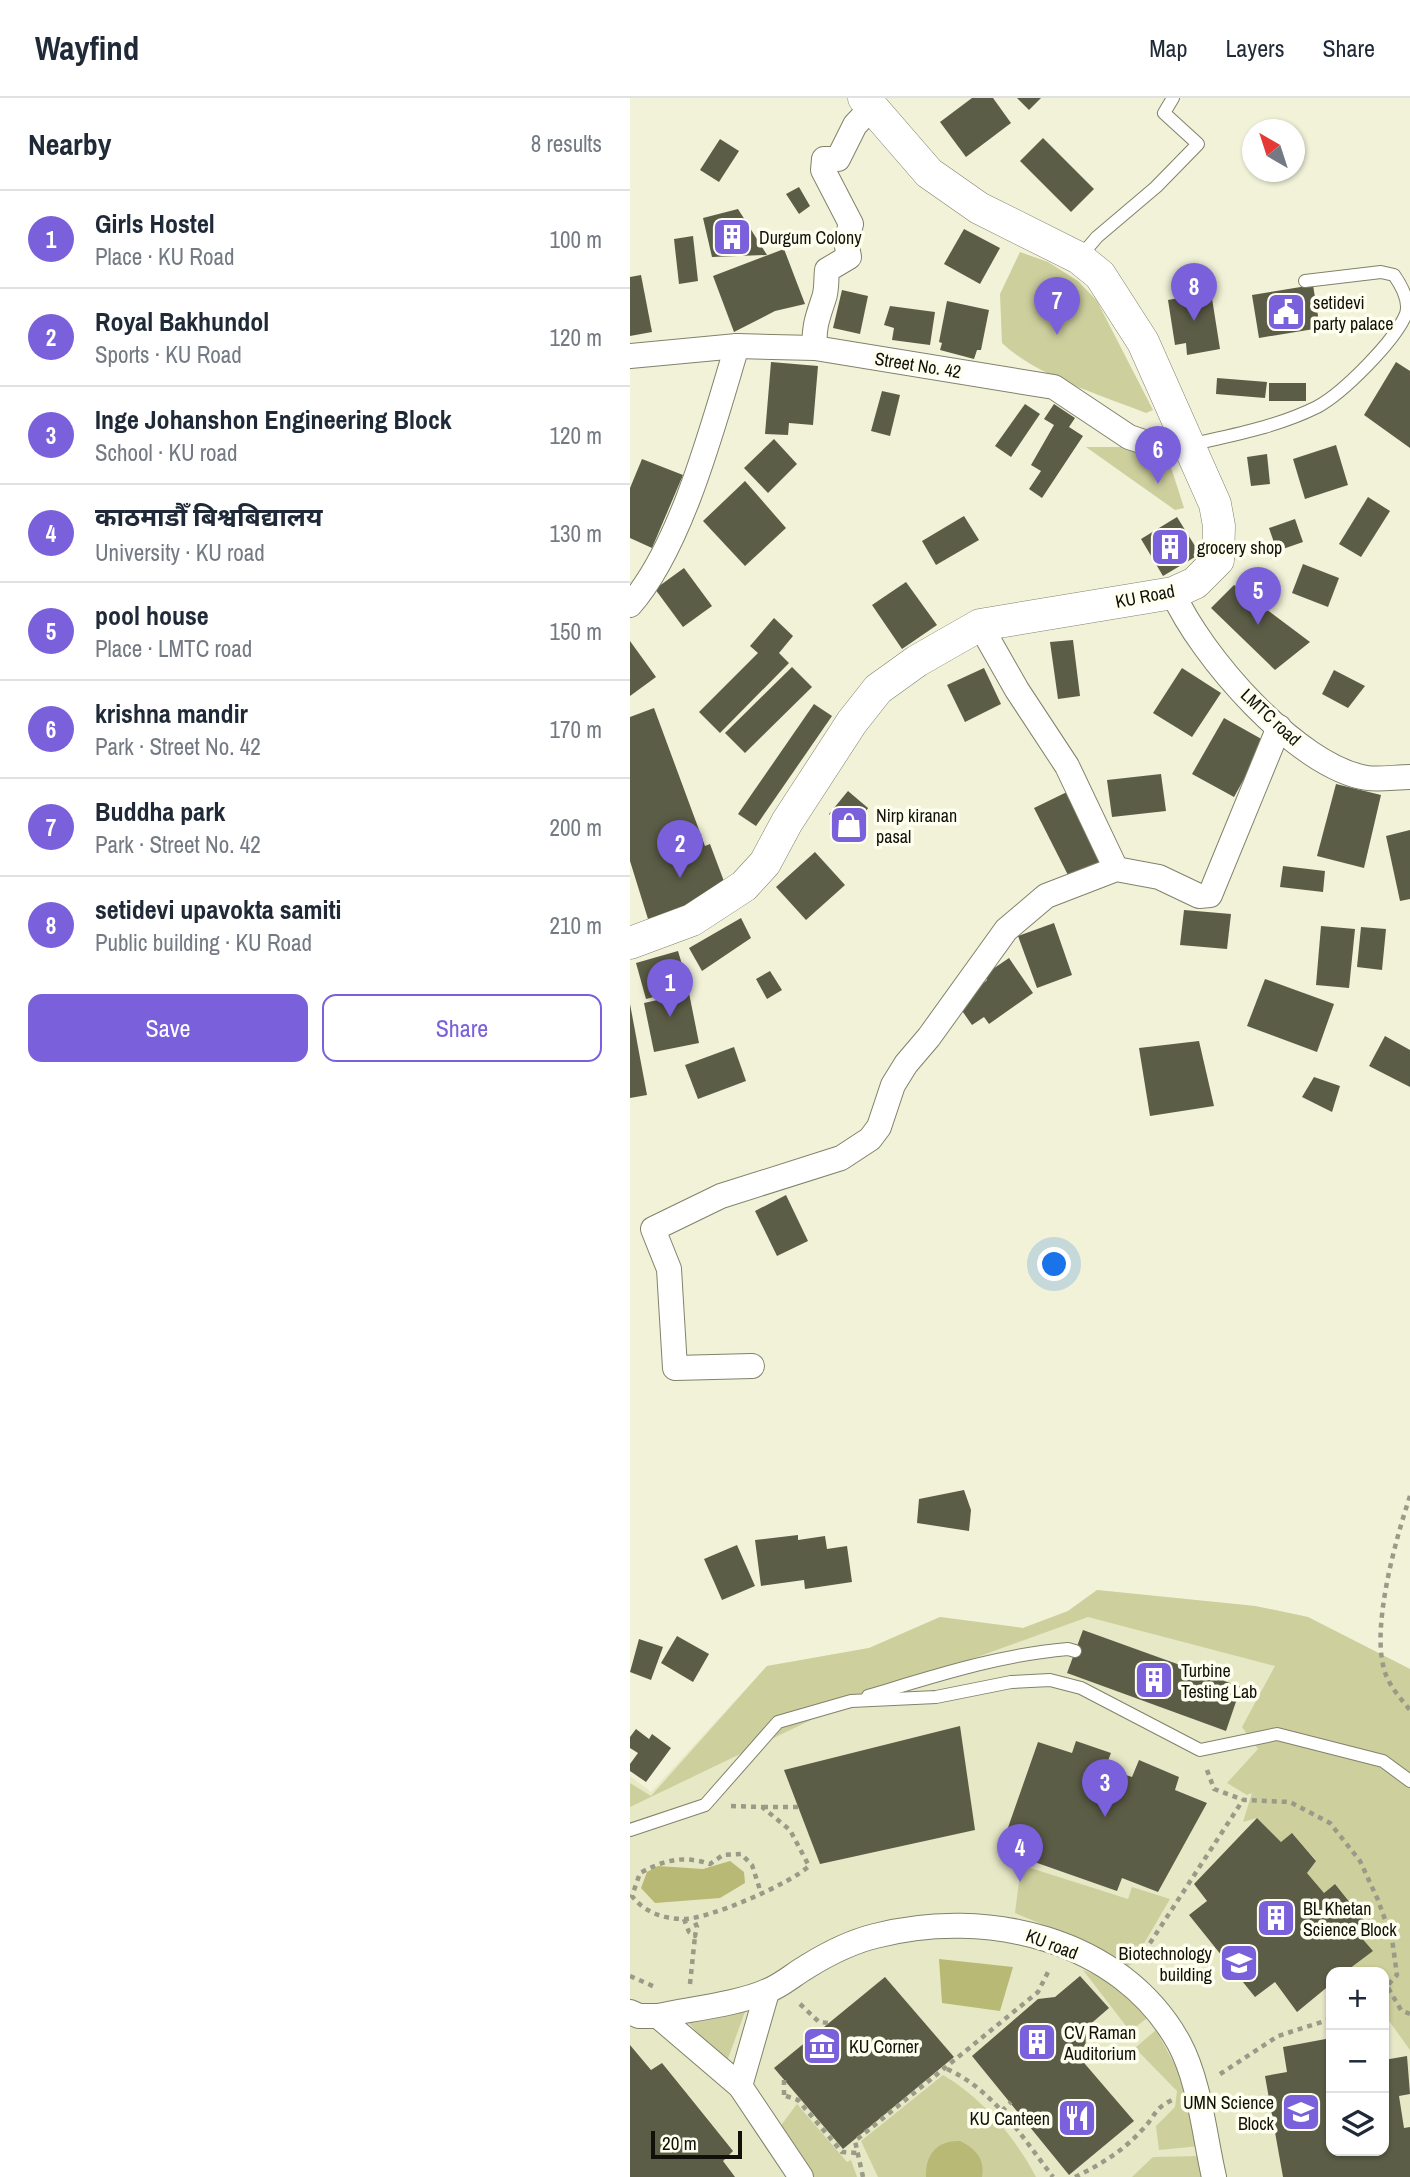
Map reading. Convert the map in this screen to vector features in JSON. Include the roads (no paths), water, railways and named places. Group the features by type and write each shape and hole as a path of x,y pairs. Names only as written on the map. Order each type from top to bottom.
{"street":[{"name":"KU Road","path":"630,943 692,920 744,886 765,863 787,822 844,733 878,689 917,661 980,625 1173,593 1195,583 1218,560 1220,545 1215,504 1143,342 1100,275 1079,258 989,213 929,173 868,102"},
{"path":"815,348 818,310 825,297 827,270 849,257 846,241 851,224 823,170 824,159 838,159 868,102"},
{"path":"630,606 643,591 675,526 704,456 737,346"},
{"name":"Street No. 42","path":"630,356 737,346 815,348 1054,387 1129,437 1159,447 1188,445"},
{"name":"LMTC road","path":"1173,593 1185,621 1256,708 1279,727 1330,765 1367,778 1410,777"},
{"path":"980,625 1017,690 1067,766 1116,869"},
{"path":"752,1366 676,1368 669,1269 653,1229 721,1196 841,1158 870,1139 879,1127 893,1085 905,1064 929,1037 1006,930 1046,896 1116,869 1159,877 1199,896 1210,895 1217,886 1246,804 1279,727"},
{"name":"KU road","path":"630,2012 658,2016 767,1992 831,1953 877,1935 935,1926 976,1925 1007,1928 1061,1944 1124,1980 1170,2029 1180,2045 1195,2090 1214,2177"},
{"path":"740,2086 767,1992"},
{"path":"658,2016 740,2086 801,2177"}],"lane":[{"path":"1079,258 1097,237 1156,187 1198,144 1164,113 1173,98"},
{"path":"1188,445 1279,423 1319,406 1389,341 1407,312 1404,289 1394,275 1381,272 1305,281"},
{"path":"630,1830 705,1805 778,1722 950,1670 1003,1657 1057,1650 1075,1651"},
{"path":"851,1701 936,1697 1011,1682 1050,1680 1082,1688 1200,1750 1278,1734 1383,1761 1410,1781"}],"place":[{"name":"Durgum Colony","path":"732,237"},
{"name":"setidevi party palace","path":"1286,312"},
{"name":"setidevi upavokta samiti","path":"1194,321"},
{"name":"Buddha park","path":"1057,335"},
{"name":"krishna mandir","path":"1158,484"},
{"name":"grocery shop","path":"1170,547"},
{"name":"pool house","path":"1258,625"},
{"name":"Nirp kiranan pasal","path":"849,825"},
{"name":"Royal Bakhundol","path":"680,878"},
{"name":"Girls Hostel","path":"670,1017"},
{"name":"Turbine Testing Lab","path":"1154,1680"},
{"name":"Inge Johanshon Engineering Block","path":"1105,1817"},
{"name":"काठमाडौँ बिश्वबिद्यालय","path":"1020,1882"},
{"name":"BL Khetan Science Block","path":"1276,1918"},
{"name":"Biotechnology building","path":"1239,1963"},
{"name":"CV Raman Auditorium","path":"1037,2042"},
{"name":"KU Corner","path":"822,2046"},
{"name":"UMN Science Block","path":"1301,2112"},
{"name":"KU Canteen","path":"1077,2118"}]}
